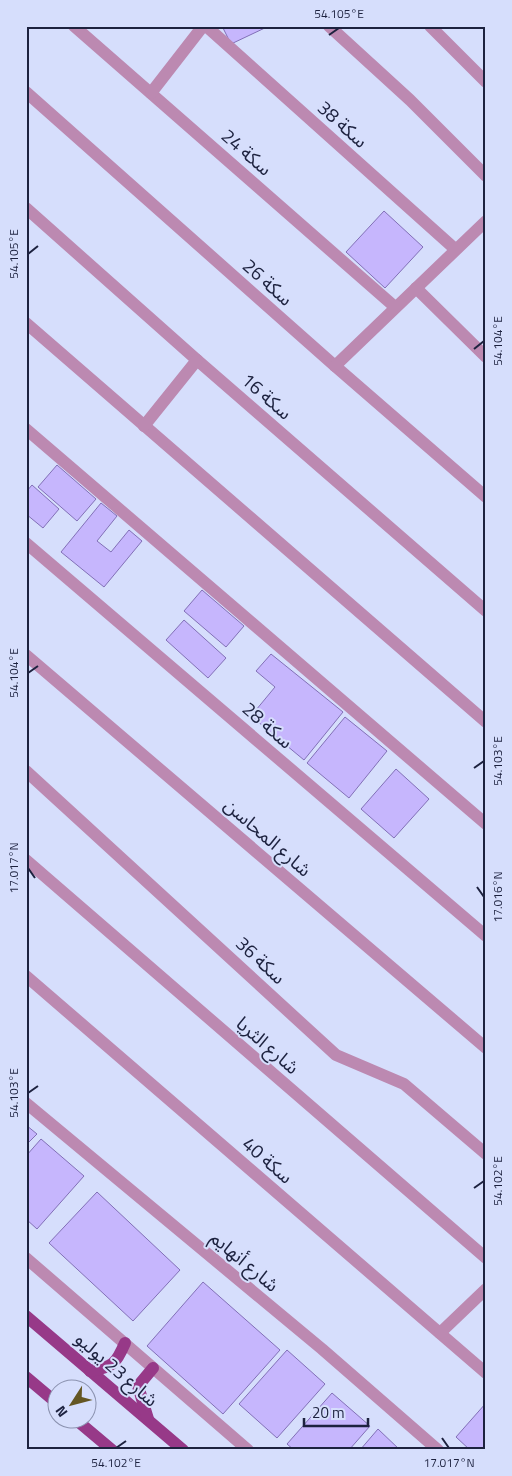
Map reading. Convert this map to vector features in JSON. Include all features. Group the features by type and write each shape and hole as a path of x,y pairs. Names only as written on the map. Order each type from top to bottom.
{"main road":[{"name":"شارع 23 يوليو","path":"26,1316 183,1450"},
{"path":"90,1371 107,1368 118,1358 125,1343"},
{"path":"149,1421 138,1386 153,1368"},
{"path":"26,1377 48,1396"},
{"path":"86,1428 112,1450"}],"street":[{"name":"سكة 24","path":"74,26 395,307"},
{"path":"151,93 205,26"},
{"name":"سكة 38","path":"205,26 455,249"},
{"path":"329,26 410,100 486,176"},
{"path":"430,26 486,82"},
{"name":"سكة 26","path":"26,92 486,498"},
{"name":"سكة 16","path":"26,208 197,360 486,611"},
{"path":"335,366 486,221"},
{"path":"416,288 486,357"},
{"path":"26,323 486,722"},
{"path":"144,426 197,360"},
{"path":"26,429 486,824"},
{"name":"سكة 28","path":"26,543 486,936"},
{"name":"شارع المحاسن","path":"26,655 486,1048"},
{"name":"سكة 36","path":"26,771 336,1055 404,1084 486,1154"},
{"name":"شارع الثريا","path":"26,860 486,1258"},
{"name":"سكة 40","path":"26,976 486,1373"},
{"name":"شارع أنهايم","path":"26,1104 322,1349 438,1450"},
{"path":"26,1258 248,1450"},
{"path":"440,1333 486,1290"}],"building":[{"path":"222,26 269,26 231,44"},
{"path":"384,211 423,247 385,288 346,252"},
{"path":"57,465 96,499 77,521 38,487"},
{"path":"32,485 59,509 43,528 26,514 26,492"},
{"path":"101,503 117,516 97,541 111,552 129,530 142,541 104,587 61,552"},
{"path":"202,590 244,626 226,647 184,611"},
{"path":"184,620 226,658 208,678 166,640"},
{"path":"271,654 343,712 304,760 251,716 275,687 256,671"},
{"path":"345,717 387,751 349,798 307,763"},
{"path":"396,769 429,799 394,838 361,809"},
{"path":"26,1125 37,1134 26,1145"},
{"path":"41,1139 84,1176 37,1229 26,1219 26,1156"},
{"path":"97,1192 180,1270 133,1321 49,1243"},
{"path":"203,1282 280,1350 223,1414 147,1346"},
{"path":"287,1350 325,1384 277,1438 239,1404"},
{"path":"332,1393 370,1426 349,1450 294,1450 287,1444"},
{"path":"486,1403 486,1450 470,1450 456,1437"},
{"path":"378,1429 400,1450 360,1450"}]}
